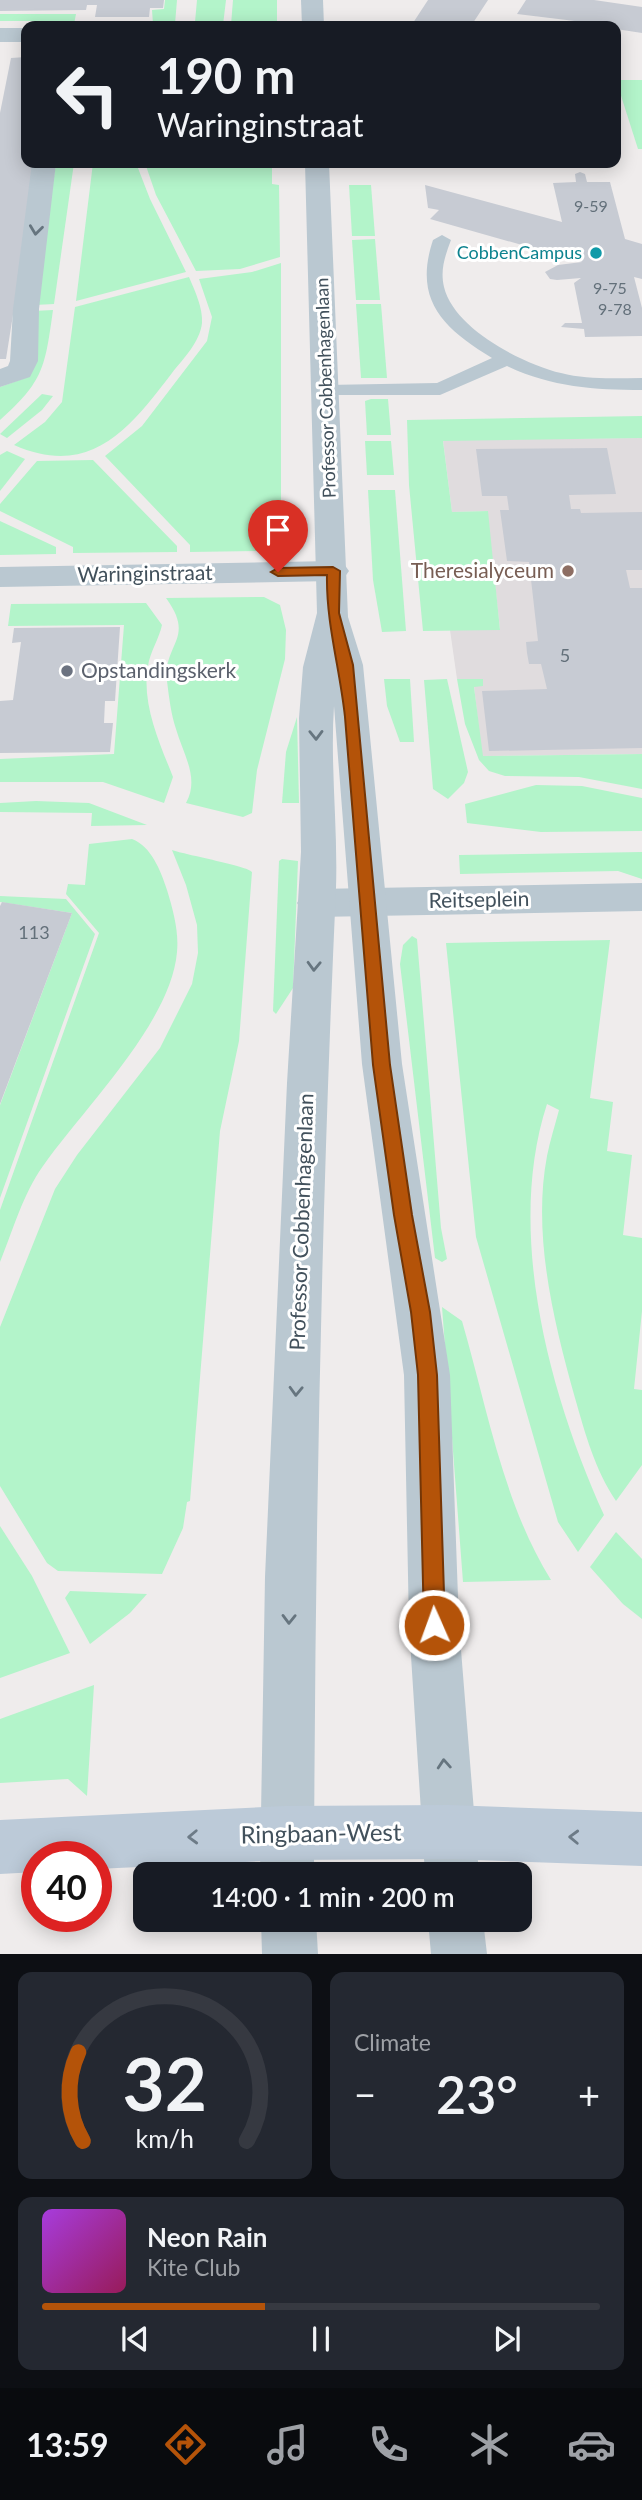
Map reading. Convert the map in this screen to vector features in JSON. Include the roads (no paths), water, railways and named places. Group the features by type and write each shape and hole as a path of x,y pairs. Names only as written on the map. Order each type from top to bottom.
{"main road":[{"name":"Ringbaan-West","path":"0,1847 286,1854 450,1853 642,1839"}],"street":[{"path":"312,0 313,21"},
{"path":"0,35 21,35"},
{"path":"0,379 20,371 24,361 26,309 43,168"},
{"name":"Professor Cobbenhagenlaan","path":"286,1854 290,1577 316,903 316,718 320,667 333,613 317,168"},
{"name":"Waringinstraat","path":"0,577 333,571"},
{"name":"Professor Cobbenhagenlaan","path":"333,613 346,665 382,1065 403,1215 421,1312 427,1375 434,1625 450,1853"},
{"name":"Reitseplein","path":"316,903 642,897"},
{"path":"289,1932 290,1954"},
{"path":"457,1932 459,1954"}],"lane":[{"path":"442,240 433,257 430,274 437,300 461,328 508,358 548,376 602,383 642,384"},
{"path":"326,391 440,389 508,358"}],"place":[{"name":"CobbenCampus","path":"596,253"},
{"name":"Theresialyceum","path":"568,571"},
{"name":"Opstandingskerk","path":"67,671"}]}
